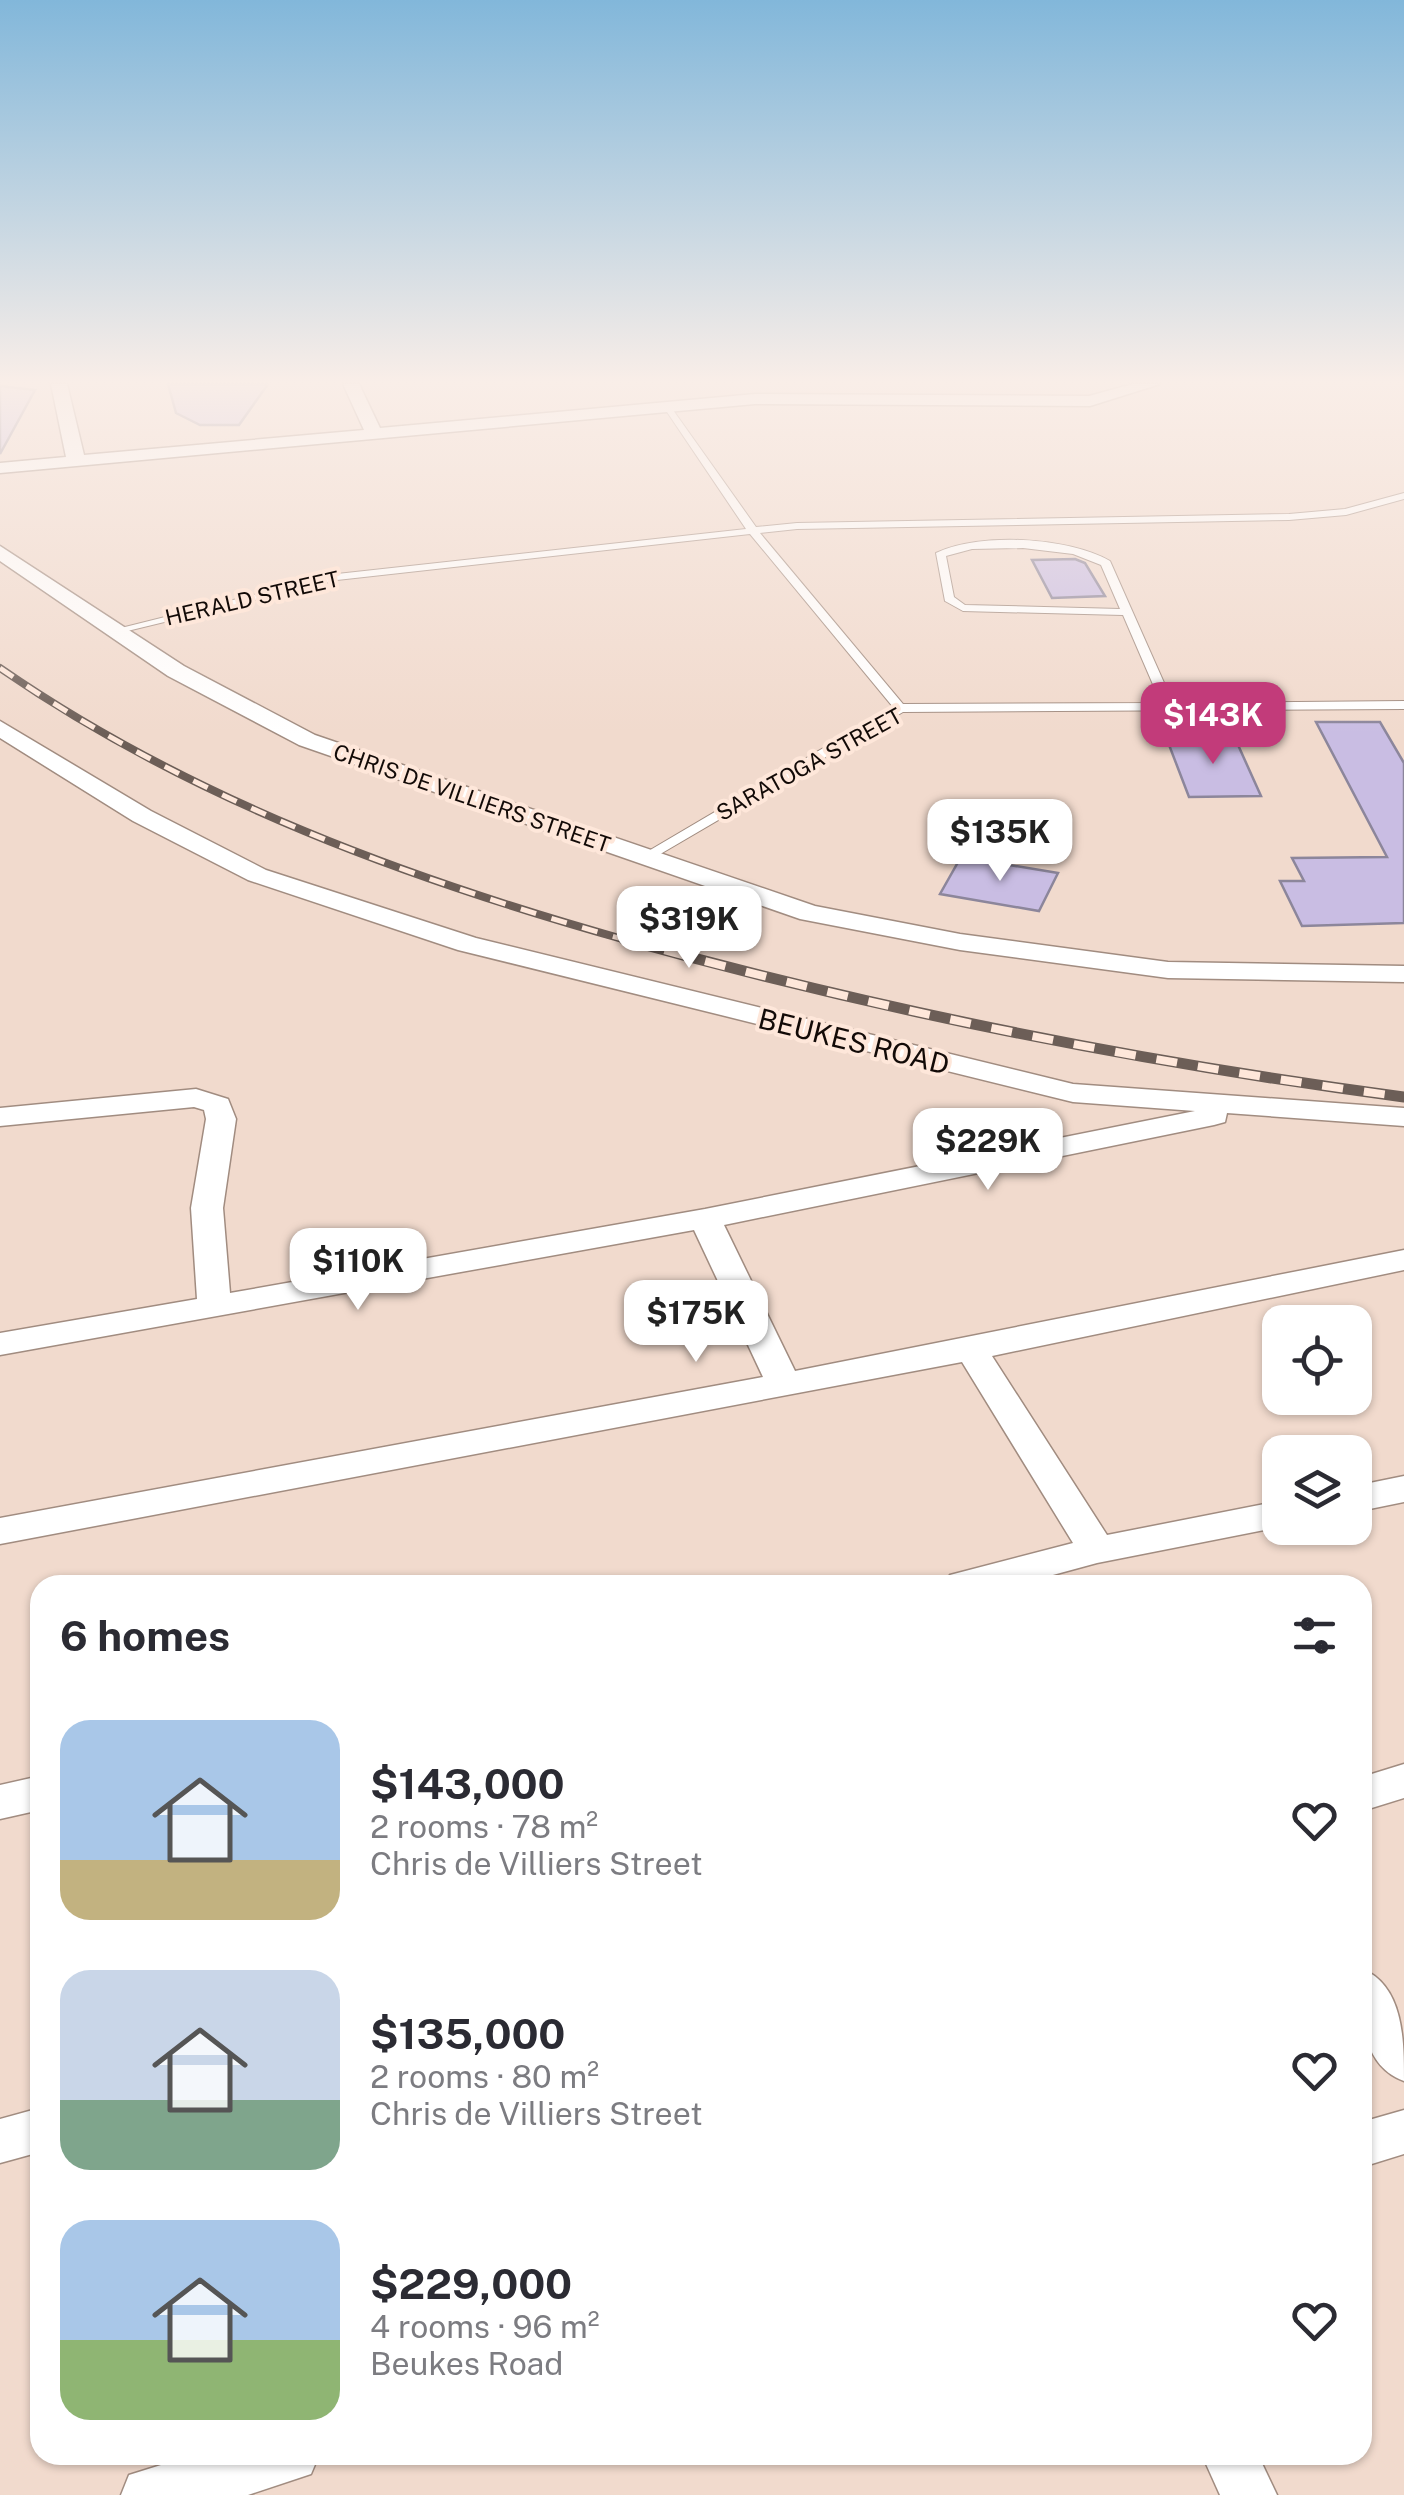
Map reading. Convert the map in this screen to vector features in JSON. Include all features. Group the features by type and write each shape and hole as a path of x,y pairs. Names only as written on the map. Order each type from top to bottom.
{"street":[{"name":"CHRIS DE VILLIERS STREET","path":"0,552 219,696 307,740 645,859 809,912 960,942 1168,970 1404,974"},
{"name":"BEUKES ROAD","path":"0,728 70,774 257,876 381,918 553,967 1056,1090 1404,1117"},
{"path":"0,1117 196,1098 218,1104 221,1119 207,1221 214,1306"},
{"path":"0,1344 705,1220 1258,1107"},
{"path":"705,1220 782,1382"},
{"path":"0,1530 971,1349 1404,1260"},
{"path":"971,1349 1097,1550"},
{"path":"1372,1495 1404,1488"},
{"path":"1002,1575 1097,1550 1262,1518"},
{"path":"1372,1791 1404,1781"},
{"path":"0,1802 30,1795"},
{"path":"1372,2007 1404,2060"},
{"path":"0,2140 30,2132"},
{"path":"1372,2143 1404,2132"},
{"path":"148,2495 256,2465"},
{"path":"1234,2465 1249,2495"}],"lane":[{"path":"733,500 900,708"},
{"name":"HERALD STREET","path":"115,631 337,577 753,530 857,522 1319,516 1385,500"},
{"path":"1125,612 963,608 949,599 940,554 960,546 1065,547 1088,552 1106,563 1170,707"},
{"name":"SARATOGA STREET","path":"645,859 900,708 1404,705"}],"building":[{"path":"1075,559 1085,563 1105,596 1052,598 1032,560"},
{"path":"1316,722 1380,722 1404,763 1404,923 1302,926 1280,881 1304,881 1292,858 1387,857"},
{"path":"1234,736 1261,796 1189,797 1166,737"},
{"path":"961,857 1058,873 1039,911 940,894"}],"railway":[{"path":"0,668 148,758 305,831 467,892 633,942"},
{"path":"624,939 817,989 1011,1032 1207,1068 1404,1097"}]}
